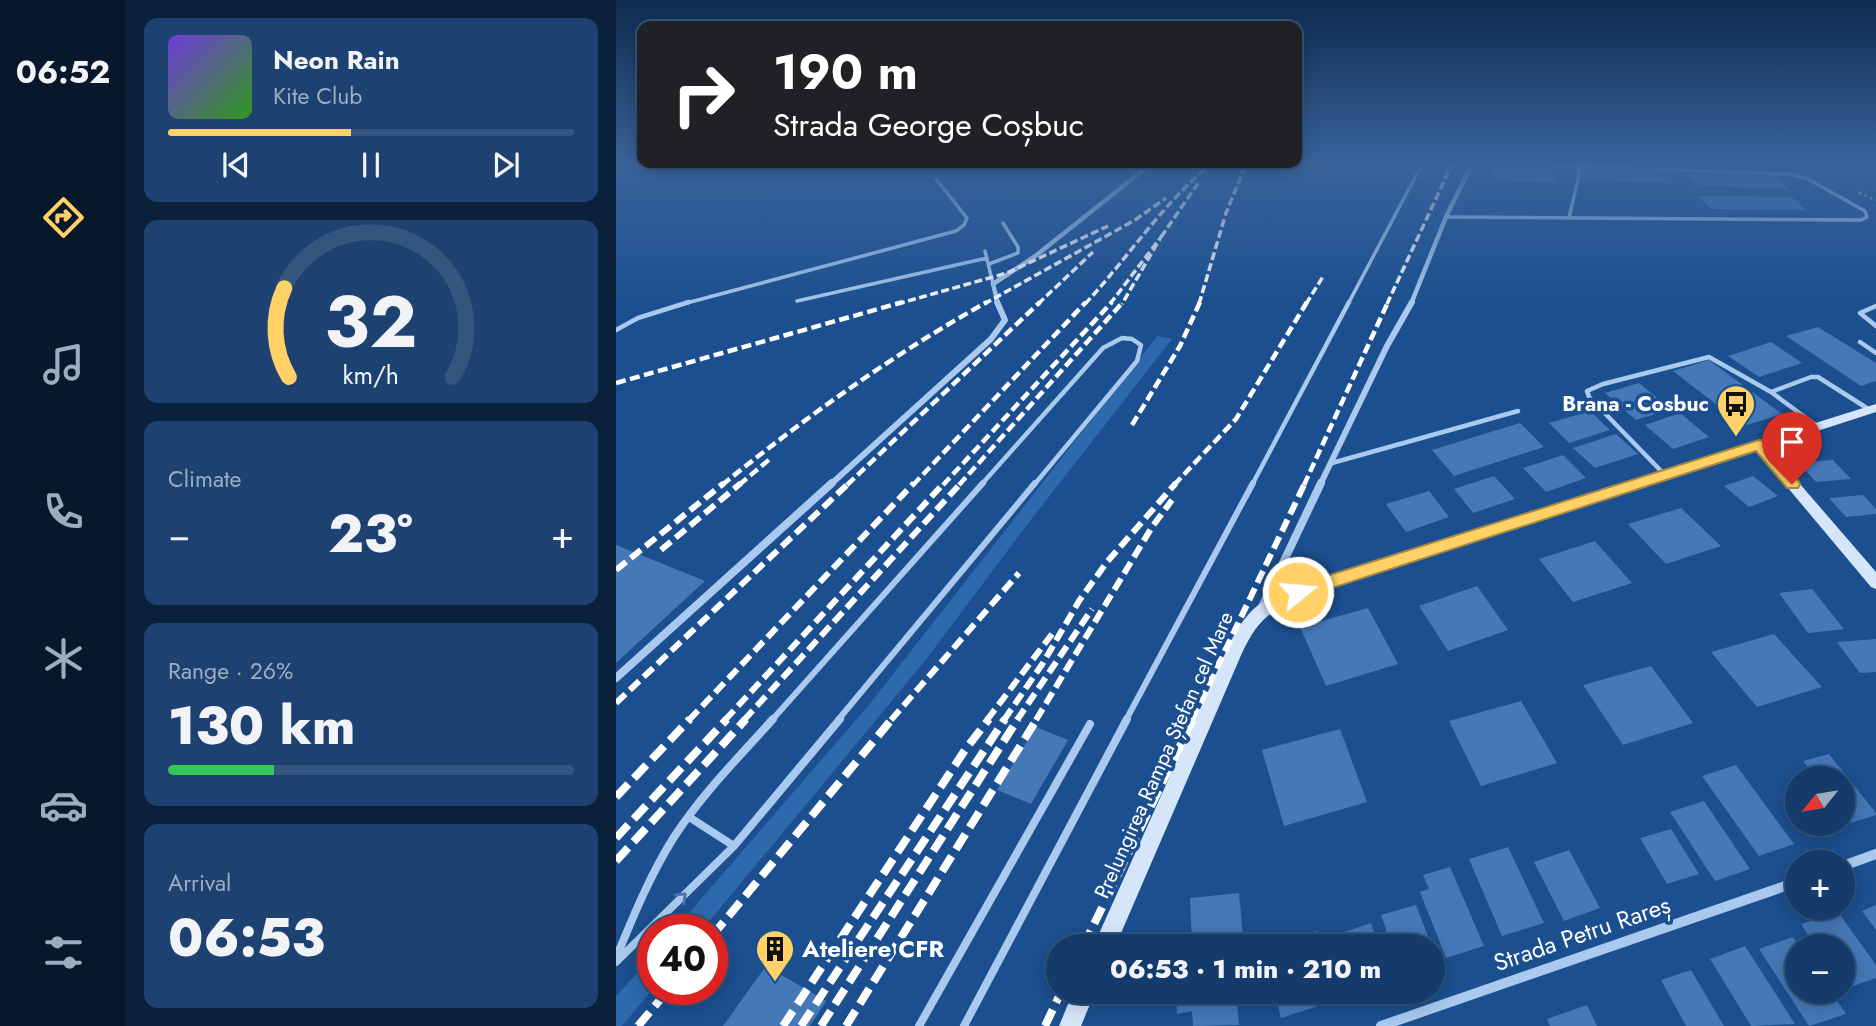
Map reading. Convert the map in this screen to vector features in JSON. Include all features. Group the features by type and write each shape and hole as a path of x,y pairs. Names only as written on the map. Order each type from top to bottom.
{"street":[{"path":"616,678 991,340 1005,320 995,297 993,284 1034,257 1091,212"},
{"name":"Prelungirea Rampa Ștefan cel Mare","path":"1110,934 1234,652 1250,619 1262,607 1387,346 1416,296 1449,212"},
{"path":"1262,607 1298,592 1873,409"},
{"path":"1759,445 1876,583"},
{"path":"1855,862 1876,854"},
{"name":"Strada Petru Rareș","path":"1381,1026 1785,885"},
{"path":"1070,1026 1079,1004"}],"lane":[{"path":"616,330 638,318 686,303 956,230 964,225 967,218 962,212"},
{"path":"964,1026 1397,212"},
{"path":"1569,218 1570,212"},
{"path":"1446,217 1861,220 1867,217 1865,212"},
{"path":"989,264 1018,253 1018,247 1003,223"},
{"path":"985,251 993,284"},
{"path":"797,301 987,258"},
{"path":"1876,306 1866,308 1860,313 1876,327"},
{"path":"1130,337 1137,341 1141,345 1137,360 734,846 616,960 654,872 672,839 689,817 1103,348 1119,338 1130,337"},
{"path":"1860,342 1876,353"},
{"path":"1664,474 1589,397 1587,391 1603,384 1709,357 1771,392 1817,426"},
{"path":"1771,392 1811,377 1818,377 1873,409"},
{"path":"1332,463 1518,411"},
{"path":"919,1026 1090,724"},
{"path":"689,817 734,846"}],"shaded area":[{"path":"1157,336 1172,339 924,662 715,914 688,914 868,706"},
{"path":"637,973 637,1005 640,1005 622,1026 616,1026 616,996"}],"building":[{"path":"1818,327 1876,363 1876,381 1861,386 1786,336"},
{"path":"1771,342 1802,363 1759,377 1728,356"},
{"path":"1709,360 1782,414 1744,426 1673,371"},
{"path":"1639,383 1671,409 1636,420 1605,393"},
{"path":"1590,411 1610,430 1569,443 1549,423"},
{"path":"1680,413 1709,437 1673,449 1645,425"},
{"path":"1520,423 1544,447 1454,476 1432,450"},
{"path":"1616,434 1638,454 1595,468 1573,448"},
{"path":"1563,455 1586,478 1546,492 1523,468"},
{"path":"1833,460 1851,479 1816,482 1799,463"},
{"path":"1494,476 1515,499 1473,513 1454,489"},
{"path":"1753,476 1778,496 1749,507 1724,486"},
{"path":"1429,491 1449,517 1406,532 1386,504"},
{"path":"1863,495 1876,509 1876,514 1846,517 1829,498"},
{"path":"1681,508 1721,546 1666,564 1628,524"},
{"path":"1595,541 1632,583 1573,602 1539,559"},
{"path":"616,545 705,581 616,663"},
{"path":"1477,586 1508,630 1448,651 1419,606"},
{"path":"1812,589 1844,629 1808,633 1779,593"},
{"path":"1368,608 1398,664 1326,686 1300,627"},
{"path":"1774,634 1822,687 1757,707 1711,652"},
{"path":"1876,639 1876,672 1860,673 1837,642"},
{"path":"1651,666 1693,723 1623,745 1583,685"},
{"path":"1521,701 1557,763 1481,786 1449,721"},
{"path":"1036,727 1068,740 1031,804 997,790"},
{"path":"1340,729 1367,802 1284,826 1262,750"},
{"path":"1829,754 1839,766 1807,766 1803,761"},
{"path":"1736,765 1785,832 1785,836 1794,844 1759,856 1702,776"},
{"path":"1855,787 1876,813 1855,822"},
{"path":"1704,801 1750,869 1715,881 1670,812"},
{"path":"1671,829 1699,874 1667,884 1640,838"},
{"path":"1508,847 1544,923 1502,936 1469,859"},
{"path":"1569,850 1600,908 1564,921 1534,862"},
{"path":"1450,867 1484,946 1446,958 1445,934 1437,934 1420,892 1429,889 1423,875"},
{"path":"1239,893 1243,934 1191,934 1190,898"},
{"path":"1416,905 1427,934 1388,934 1381,915"},
{"path":"1876,905 1876,930 1862,911"},
{"path":"1813,920 1844,920 1854,934 1808,934 1801,924"},
{"path":"1371,923 1375,934 1338,934"},
{"path":"1855,936 1876,965 1876,978 1855,985"},
{"path":"1785,940 1785,989 1759,949"},
{"path":"1745,946 1795,1024 1751,1026 1710,959"},
{"name":"Ateliere CFR","path":"766,966 826,1001 810,1026 723,1026"},
{"path":"1691,970 1724,1026 1686,1026 1661,980"},
{"path":"1177,1004 1237,1004 1239,1025 1193,1026 1192,1011 1177,1014"},
{"path":"1278,1004 1324,1004 1281,1018"},
{"path":"1795,1004 1839,1004 1846,1014 1809,1026"},
{"path":"1587,1005 1597,1026 1550,1026 1547,1019"}],"railway":[{"path":"984,304 1146,212"},
{"path":"1085,304 1163,212"},
{"path":"1161,237 1178,212"},
{"path":"1199,304 1226,212"},
{"path":"1387,304 1430,212"},
{"path":"897,304 1007,273 1108,226"},
{"path":"1110,304 1161,237"},
{"path":"1122,304 1161,237"},
{"path":"1038,304 1093,252"},
{"path":"1306,304 1324,275"},
{"path":"616,383 903,302"},
{"path":"722,485 850,388 917,343 987,302"},
{"path":"847,485 1040,302"},
{"path":"913,485 1086,302"},
{"path":"943,485 1112,302"},
{"path":"959,485 1123,302"},
{"path":"1132,425 1180,346 1200,302"},
{"path":"1174,485 1236,419 1307,302"},
{"path":"1304,485 1388,302"},
{"path":"739,485 771,458"},
{"path":"616,570 724,483"},
{"path":"661,550 741,483"},
{"path":"616,703 849,483"},
{"path":"689,720 914,483"},
{"path":"725,720 944,483"},
{"path":"744,720 961,483"},
{"path":"1004,720 1043,663 1079,601 1107,562 1176,483"},
{"path":"1192,720 1305,483"},
{"path":"1036,720 1152,527 1172,500"},
{"path":"891,720 1019,573"},
{"path":"1017,720 1092,609"},
{"path":"987,720 1052,634"},
{"path":"616,797 690,719"},
{"path":"616,838 727,719"},
{"path":"616,861 746,719"},
{"path":"728,917 892,719"},
{"path":"783,1026 965,750 989,719"},
{"path":"801,1026 1005,719"},
{"path":"821,1026 1018,719"},
{"path":"846,1026 1037,719"},
{"path":"1089,934 1193,719"},
{"path":"1045,1026 1055,1004"},
{"path":"638,1026 656,1005"}],"place":[{"name":"Brana - Cosbuc","path":"1736,438"},
{"name":"Ateliere CFR","path":"775,983"}],"route":[{"path":"1298,592 1759,445 1792,484"}]}
